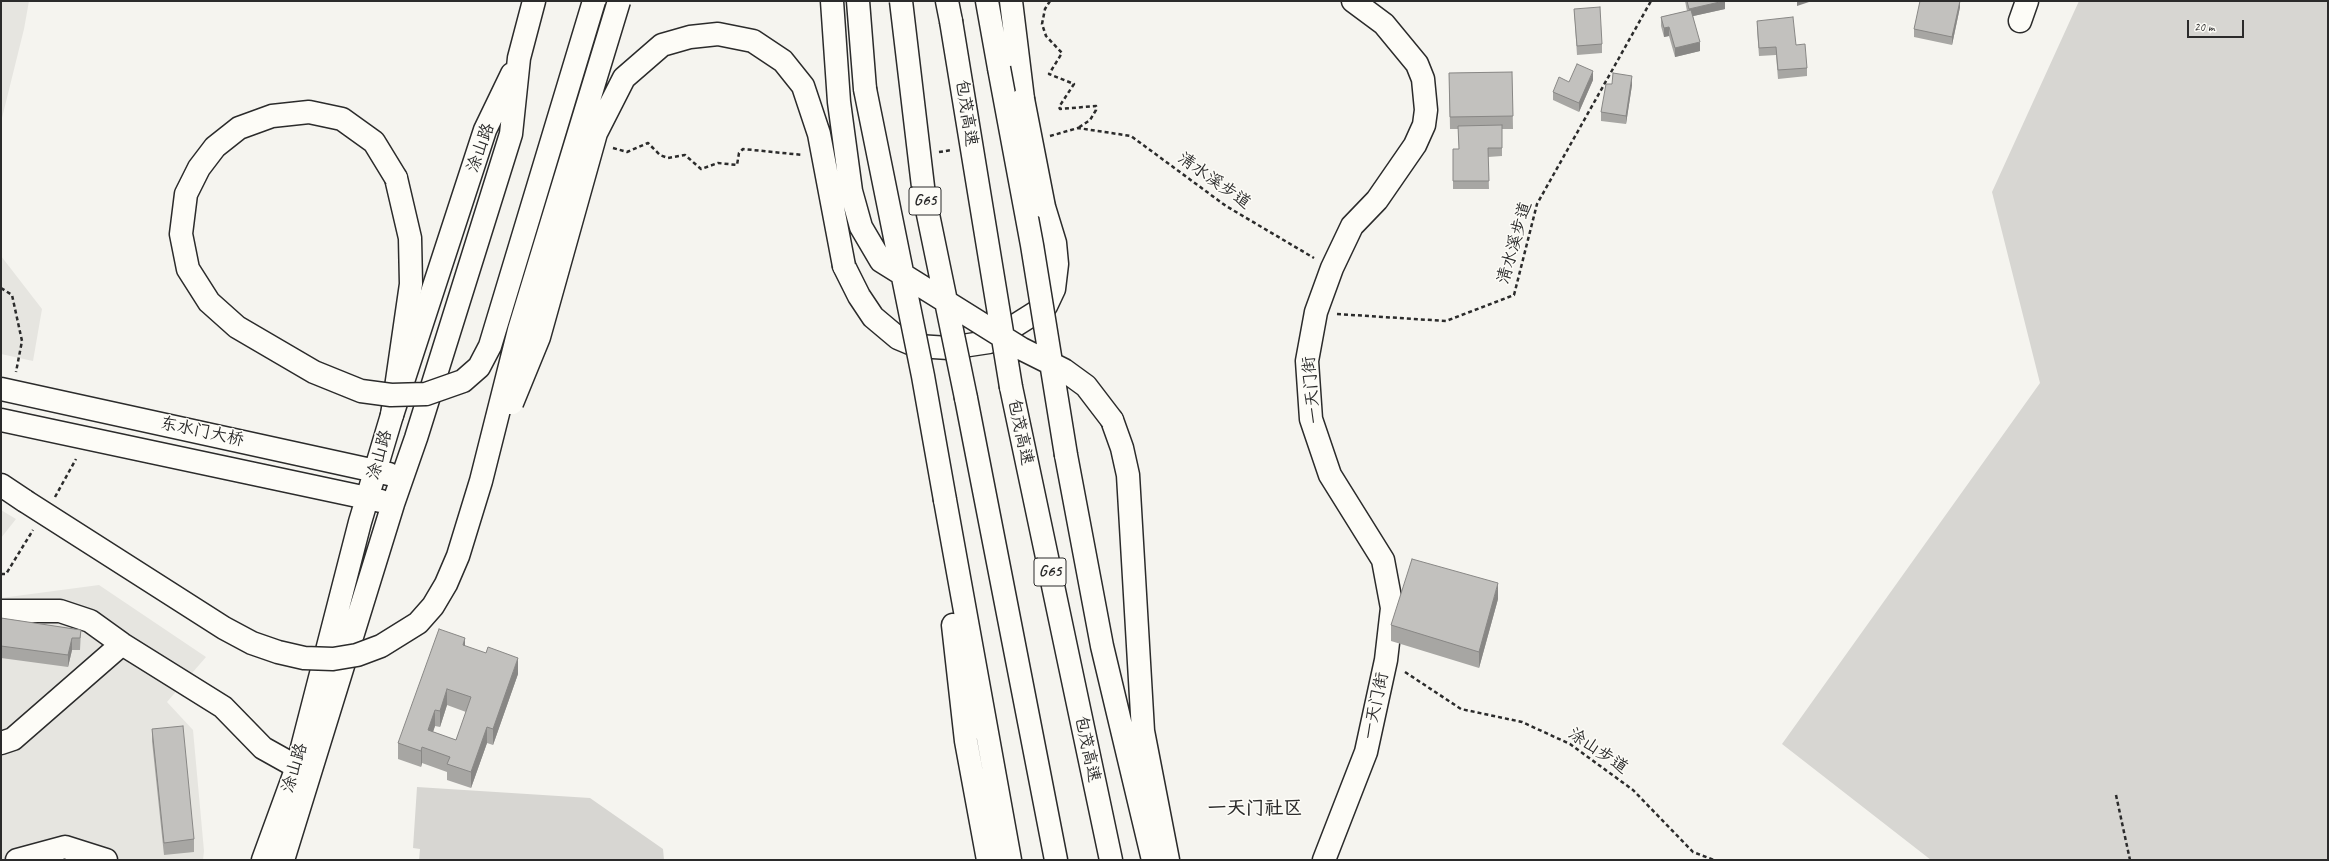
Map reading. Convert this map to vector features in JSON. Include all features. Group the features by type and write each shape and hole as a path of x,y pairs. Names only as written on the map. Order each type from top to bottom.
{"main road":[{"name":"涂山路","path":"283,860 393,504 511,134 519,58 534,1"},
{"path":"392,415 411,284 410,238 396,178 374,142 342,119 309,112 272,116 239,128 215,147 199,168 186,194 181,234 188,269 209,302 237,327 314,372 361,391 391,395 426,394 463,381 479,367 490,346 594,1"},
{"path":"482,481 519,330 619,1"},
{"path":"832,1 839,102 851,191 861,227 880,261 1022,349 1064,370 1086,386 1112,420 1122,448 1128,475 1143,730 1168,860"},
{"name":"G65","path":"901,1 924,194 966,398 1056,860"},
{"path":"987,1 1032,245 1086,568 1124,741 1153,860"},
{"path":"1,485 231,632 278,652 304,658 333,659 357,655 381,646 418,624 433,606 446,584 458,556 482,481 539,337 596,133 624,78 662,45 690,37 718,34 753,41 782,61 803,86 819,134 844,266 859,296 873,317 898,338 917,346 949,348 989,342 1046,306 1054,289 1057,264 1055,243 1044,207 1023,99 1011,1"},
{"name":"一天门街","path":"1324,860 1366,752 1386,660 1392,608 1383,560 1330,475 1311,419 1306,361 1316,312 1332,268 1352,226 1377,200 1415,145 1424,125 1426,110 1423,78 1417,64 1384,24 1353,1"},
{"path":"858,4 865,89 921,368 946,507 952,616 976,739 1010,860"},
{"name":"包茂高速","path":"949,11 1011,387 1088,758 1111,860"},
{"name":"涂山路","path":"263,860 296,767 368,497 392,415 485,130 519,58"},
{"name":"东水门大桥","path":"8,383 376,470 402,478"},
{"name":"东水门大桥","path":"1,420 368,497 393,504"},
{"path":"1,611 60,611 90,621 122,644 223,707 263,748 296,767"},
{"path":"1,743 13,739 122,644"},
{"path":"976,739 988,860"},
{"path":"17,860 65,847 106,860"}],"path":[{"name":"清水溪步道","path":"1050,1 1045,9 1042,24 1046,36 1062,53 1049,74 1074,84 1059,107 1060,109 1096,106 1090,120 1078,128 1131,136 1226,206 1332,268"},
{"name":"清水溪步道","path":"1316,312 1446,321 1514,295 1537,204 1651,1"},
{"path":"627,152 648,143 660,154 668,158 685,155 701,169 718,163 737,165"},
{"path":"1,288 12,295 22,341 8,383"},
{"name":"涂山步道","path":"1386,660 1461,709 1522,722 1570,744 1634,790 1693,852 1714,860"},
{"path":"2116,795 2130,860"}],"shaded area":[{"path":"1,1 29,1 24,29 1,122"},
{"path":"2079,1 2328,1 2328,860 1931,860 1782,744 2040,383 1992,192"},
{"path":"1,256 42,309 33,361 1,354"},
{"path":"1,510 16,519 1,538"},
{"path":"99,585 206,657 167,702 193,730 204,851 203,860 1,860 1,598"},
{"path":"417,787 590,798 663,849 664,860 419,860 420,849 413,848"}],"building":[{"path":"1687,1 1724,1 1689,9"},
{"path":"1920,1 1960,1 1952,37 1914,29"},
{"path":"1600,7 1602,44 1577,46 1574,9"},
{"path":"1691,10 1700,42 1675,48 1669,27 1664,28 1661,17"},
{"path":"1793,17 1796,45 1805,44 1807,68 1778,70 1776,47 1759,48 1757,21"},
{"path":"1577,64 1593,71 1579,103 1553,92 1559,77 1569,82"},
{"path":"1512,72 1513,116 1450,117 1449,73"},
{"path":"1613,73 1632,76 1626,116 1601,112 1606,84 1612,84"},
{"path":"1502,125 1502,148 1488,148 1489,181 1453,181 1453,149 1459,149 1458,126"},
{"path":"1412,559 1498,583 1479,652 1391,625"},
{"path":"1,618 81,630 80,638 72,638 68,655 1,646"},
{"path":"439,629 465,638 463,645 486,653 488,647 518,658 493,729 487,727 471,772 447,764 450,757 422,747 421,751 398,743","holes":["447,689 471,697 456,740 428,730 435,710 440,711"]},
{"path":"183,726 194,839 164,843 152,729"}],"district":[{"name":"一天门社区","path":"1255,809"}]}
